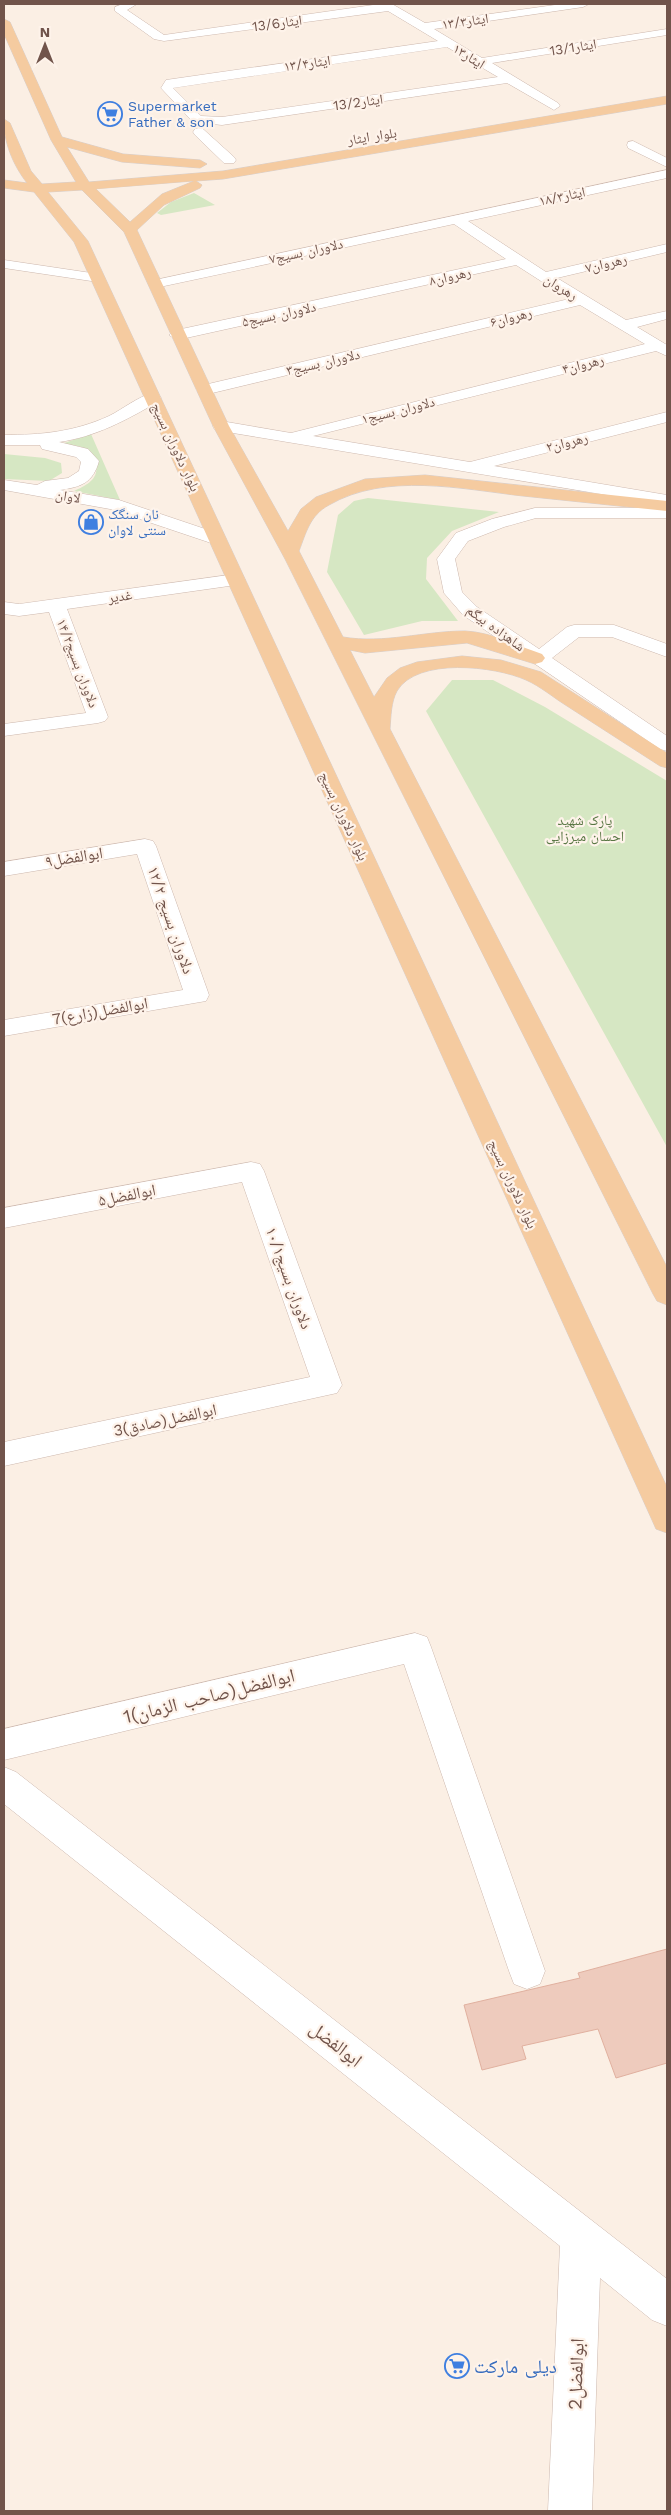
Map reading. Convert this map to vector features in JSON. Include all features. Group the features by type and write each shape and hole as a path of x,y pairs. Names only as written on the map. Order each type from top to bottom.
{"main road":[{"path":"4,22 36,108 86,186 130,230 220,426 290,551 667,1294"},
{"path":"466,120 667,87"},
{"name":"بلوار ایثار","path":"30,185 86,186 222,176 667,100"},
{"name":"بلوار دلاوران بسیج","path":"4,125 30,185 81,241 667,1520"},
{"path":"360,138 375,149"},
{"path":"57,140 122,158 204,164"},
{"path":"114,169 204,164 234,159"},
{"path":"58,171 91,170"},
{"path":"130,230 149,208 167,195 222,176"},
{"path":"4,184 30,185"},
{"path":"4,192 30,185"},
{"path":"290,551 299,525 307,513 322,501 364,484 425,480 667,506"},
{"path":"336,642 364,647 467,637 539,659"},
{"path":"380,729 381,707 394,681 422,668 440,664 468,661 489,663 514,668 534,676 667,762"}],"street":[{"name":"ایثار13/6","path":"132,4 119,7 158,36 164,38 387,5"},
{"name":"۱۳/۳ایثار","path":"424,27 583,4"},
{"name":"ایثار۱۳","path":"387,5 478,62 554,106"},
{"name":"ایثار13/1","path":"478,62 667,32"},
{"name":"ایثار۱۳/۴","path":"203,126 167,88 170,83 448,43"},
{"name":"ایثار13/2","path":"203,126 509,80"},
{"path":"203,126 234,159"},
{"path":"633,145 667,163"},
{"name":"ایثار۱۸/۳","path":"456,219 667,174"},
{"name":"رهروان","path":"456,219 544,277 662,349"},
{"name":"دلاوران بسیج۷","path":"155,284 456,219"},
{"name":"رهروان۷","path":"544,277 667,248"},
{"name":"رهروان۸","path":"380,292 520,260"},
{"path":"7,267 98,278"},
{"name":"دلاوران بسیج۵","path":"177,335 380,292"},
{"name":"رهروان۶","path":"441,334 582,300"},
{"path":"624,325 667,315"},
{"name":"دلاوران بسیج۳","path":"204,390 441,334"},
{"name":"رهروان۴","path":"508,382 662,349"},
{"name":"دلاوران بسیج۱","path":"287,438 508,382"},
{"path":"4,440 36,441 76,436 115,420 153,398"},
{"name":"رهروان۲","path":"466,468 667,417"},
{"path":"220,426 667,500"},
{"path":"12,486 73,483 87,473 90,461 82,453 24,441"},
{"name":"لاوان","path":"12,486 113,504 217,539"},
{"name":"شاهزاده بیگم","path":"667,513 535,513 498,523 462,537 446,559 453,593 470,611 667,745"},
{"name":"غدیر","path":"9,610 236,580"},
{"name":"۱۴/۲دلاوران بسیج","path":"4,730 98,716 56,605"},
{"path":"539,659 574,631 614,632 667,651"},
{"name":"ابوالفضل۹","path":"4,869 145,846"},
{"name":"دلاوران بسیج ۱۲/۲","path":"145,846 197,994"},
{"name":"7ابوالفضل(زارع)","path":"4,1028 197,994"},
{"name":"ابوالفضل۵","path":"4,1218 251,1171"},
{"name":"۱۰/۱دلاوران بسیج","path":"251,1171 327,1385"},
{"name":"3ابوالفضل(صادق)","path":"4,1454 327,1385"},
{"name":"1ابوالفضل(صاحب الزمان)","path":"4,1745 415,1646 527,1970"},
{"name":"ابوالفضل","path":"4,1783 667,2305"},
{"name":"ابوالفضل2","path":"577,2501 581,2237"}],"green space":[{"path":"194,193 215,205 161,215 157,213 171,202"},
{"path":"91,434 120,500 74,491 92,480 95,476 96,466 94,460 84,448 61,444"},
{"path":"4,454 45,458 61,463 62,473 49,481 4,479"},
{"path":"368,498 499,512 452,531 427,558 426,579 458,621 422,621 364,635 327,572 338,515 354,501"},
{"name":"پارک شهید احسان میرزایی","path":"452,680 493,680 545,707 667,781 667,1147 426,711"}],"building":[{"path":"667,1949 667,2063 616,2078 598,2029 522,2046 526,2059 482,2070 464,2005 580,1978 578,1973"}],"place":[{"name":"Supermarket Father & son","path":"110,114"},
{"name":"نان سنگک سنتی لاوان","path":"91,522"},
{"name":"دیلی مارکت","path":"457,2366"}]}
